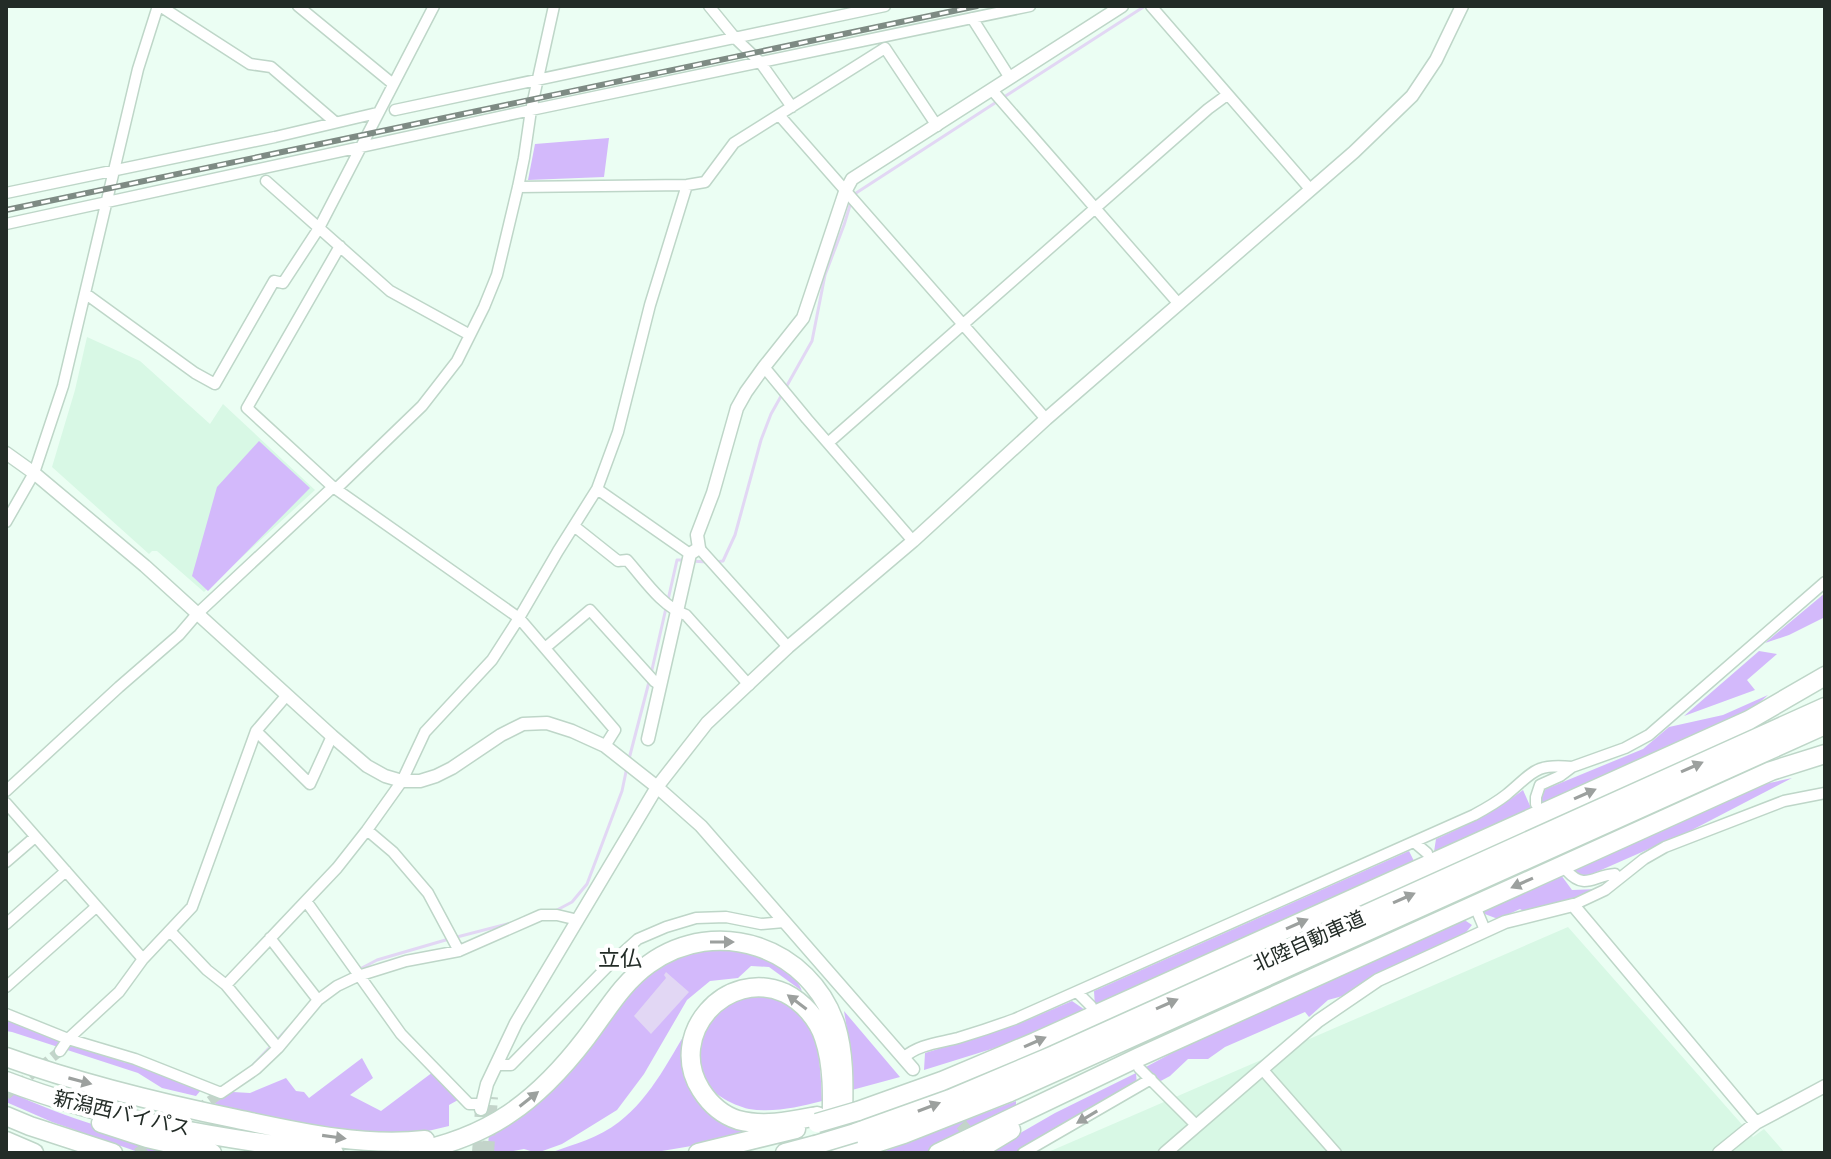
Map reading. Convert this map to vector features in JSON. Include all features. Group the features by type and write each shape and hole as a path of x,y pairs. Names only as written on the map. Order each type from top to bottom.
{"highway":[{"path":"698,1153 761,1139 985,1064 1749,720 1825,676"},
{"name":"北陸自動車道","path":"849,1147 1825,707"},
{"name":"北陸自動車道","path":"785,1153 849,1147 904,1134 1008,1093 1825,725"},
{"path":"938,1153 1771,771 1825,754"},
{"path":"408,1153 452,1142 504,1118 542,1090 557,1074 619,993 647,965 670,951 709,942 736,942 762,948 786,960 808,977 824,1000 840,1044 849,1147"},
{"path":"817,1120 755,1123 738,1120 708,1101 698,1086 690,1054 693,1036 708,1010 732,992 755,988 778,991 793,997 805,1007 824,1036 828,1055 831,1090 823,1149"},
{"path":"6,1057 63,1077 169,1105 293,1131 370,1142 430,1140 474,1130 504,1118"},
{"path":"973,1153 1139,1063"},
{"path":"6,1082 41,1101 87,1118 147,1138 212,1153"},
{"name":"新潟西バイパス","path":"6,1082 119,1116 334,1153"},
{"path":"6,1116 113,1153"},
{"path":"6,1141 34,1153"}],"street":[{"path":"6,522 34,473 63,386 138,69 159,6 250,64 271,67 335,122"},
{"path":"298,6 393,84"},
{"path":"86,294 195,373 215,384 274,281 283,283 319,228 434,6"},
{"path":"6,791 179,635 197,614 422,406 457,361 497,275 554,6"},
{"path":"709,6 760,62 792,107"},
{"path":"395,110 885,6"},
{"path":"6,224 1030,6"},
{"path":"648,739 676,612 737,408 764,367 803,318 852,179 1122,6"},
{"path":"1151,6 1310,189"},
{"path":"306,901 401,1034 469,1104 485,1103 496,1065 516,1023 657,787 707,723 788,647 913,541 1046,419 1354,152 1412,96 1436,60 1462,6"},
{"path":"972,18 1010,78"},
{"path":"518,187 687,185 705,182 734,143 885,48 937,126"},
{"path":"992,90 1178,303"},
{"path":"828,443 1227,95"},
{"path":"6,193 377,113"},
{"path":"779,115 1046,419"},
{"path":"266,181 390,291 470,335"},
{"path":"226,985 337,868 367,830 402,781 425,732 492,660 597,489 618,432 650,305 687,185"},
{"path":"340,246 247,408 335,487 519,618 615,730 605,746"},
{"path":"764,367 913,541"},
{"path":"6,453 145,566 332,736 367,766 385,776 402,781 420,781 436,776 523,724 547,723 605,746 701,826 913,1069"},
{"path":"597,489 694,551 788,647"},
{"path":"574,526 618,561 627,560 665,603 686,615 749,685"},
{"path":"1536,804 1540,785 1572,767 1625,748 1649,735 1825,582"},
{"path":"545,648 590,610 660,685"},
{"path":"60,1051 68,1039 119,992 143,959 192,907 256,731 287,695"},
{"path":"256,731 310,784 332,736"},
{"path":"903,1058 923,1046 995,1027 1414,842 1488,808 1536,769 1572,767"},
{"path":"1165,1153 1318,1021 1378,980 1485,930 1520,917 1573,905 1596,895 1644,859 1691,836 1784,801 1825,793"},
{"path":"6,803 143,959"},
{"path":"367,830 393,852 428,893 459,951"},
{"path":"6,862 35,837"},
{"path":"1414,842 1427,853"},
{"path":"6,924 66,871"},
{"path":"1567,871 1586,882 1608,874 1615,874 1619,879"},
{"path":"1573,905 1756,1123"},
{"path":"6,987 96,907"},
{"path":"1477,911 1485,930"},
{"path":"6,1014 221,1093 256,1069 318,1000 337,986 406,961 459,951 541,915 578,920"},
{"path":"496,1065 511,1065 638,939 696,918 726,917 761,924 784,922"},
{"path":"170,931 226,985 278,1048"},
{"path":"270,938 318,1000"},
{"path":"1077,992 1091,1006"},
{"path":"1139,1063 1196,1125"},
{"path":"1262,1069 1336,1153"},
{"path":"1023,1153 1151,1079"},
{"path":"1719,1153 1756,1123 1825,1086"}],"shaded area":[{"path":"609,138 604,177 528,180 535,144"},
{"path":"87,337 140,361 210,424 223,404 315,490 204,592 157,551 149,554 52,467"},
{"path":"259,441 310,488 208,591 192,576 217,487"},
{"path":"1825,593 1825,617 1765,643"},
{"path":"1759,651 1777,654 1747,680 1755,690 1684,716"},
{"path":"1768,695 1751,710 1540,805 1541,794 1546,789 1643,749 1669,727 1723,715"},
{"path":"1792,778 1692,830 1583,878 1570,873 1760,785"},
{"path":"1523,790 1531,808 1434,852 1436,839 1481,817"},
{"path":"1409,851 1415,863 1095,1007 1094,991"},
{"path":"1561,875 1572,890 1598,889 1525,912 1520,909 1498,919 1482,913 1480,909"},
{"path":"1463,919 1472,925 1463,936 1350,994 1328,1000 1309,1017 1305,1012 1225,1047 1208,1059 1188,1059 1170,1076 1157,1083 1144,1068 1226,1024"},
{"path":"1568,927 1753,1137 1764,1129 1785,1153 1046,1153"},
{"path":"739,949 784,970 802,991 769,967 751,966 738,978 710,981 687,1000 644,1074 617,1110 562,1144 537,1153 524,1149 487,1153 489,1135 518,1120 583,1058 597,1033 641,978 668,959 696,950"},
{"path":"666,972 689,992 651,1034 634,1016 666,978"},
{"path":"750,995 772,998 790,1007 810,1028 818,1055 822,1101 777,1110 749,1109 721,1097 704,1081 699,1055 708,1022 720,1008"},
{"path":"1072,1001 1088,1012 1027,1038 924,1070 925,1053 1016,1025"},
{"path":"844,1011 900,1077 852,1090 853,1066"},
{"path":"6,1018 126,1063 130,1061 201,1090 196,1096 162,1088 138,1073 6,1031"},
{"path":"693,1020 691,1084 751,1130 750,1134 650,1153 550,1153 603,1132 631,1112 660,1074"},
{"path":"362,1058 373,1078 350,1095 381,1111 433,1072 458,1100 449,1105 449,1126 407,1136 353,1134 238,1115 214,1103 233,1092 250,1093 286,1078 296,1091 304,1092 309,1098"},
{"path":"1136,1073 1137,1086 1019,1153 989,1151 1055,1113"},
{"path":"6,1090 77,1119 199,1153 141,1153 52,1122 6,1102"},
{"path":"1016,1101 1016,1106 924,1153 880,1153"}],"waterway":[{"path":"1004,97 1145,6"},
{"path":"853,195 998,101"},
{"path":"715,562 723,561 735,535 771,414 812,341 825,275 851,202"},
{"path":"668,600 677,560 684,560"},
{"path":"691,561 707,562"},
{"path":"651,674 666,608"},
{"path":"629,759 649,682"},
{"path":"557,910 572,902 587,884 622,791 627,767"},
{"path":"457,937 511,923"},
{"path":"358,970 377,960 449,939"},
{"path":"277,1040 288,1028"},
{"path":"252,1066 272,1045"}],"tunnel":[{"path":"6,1095 60,1051"},
{"path":"173,1127 221,1093"},
{"path":"488,1153 492,1097"},
{"path":"478,1153 481,1109"},
{"path":"949,1111 977,1142"},
{"path":"137,1153 154,1141"}],"railway":[{"path":"6,210 977,6"}],"district":[{"name":"立仏","path":"620,958"}]}
